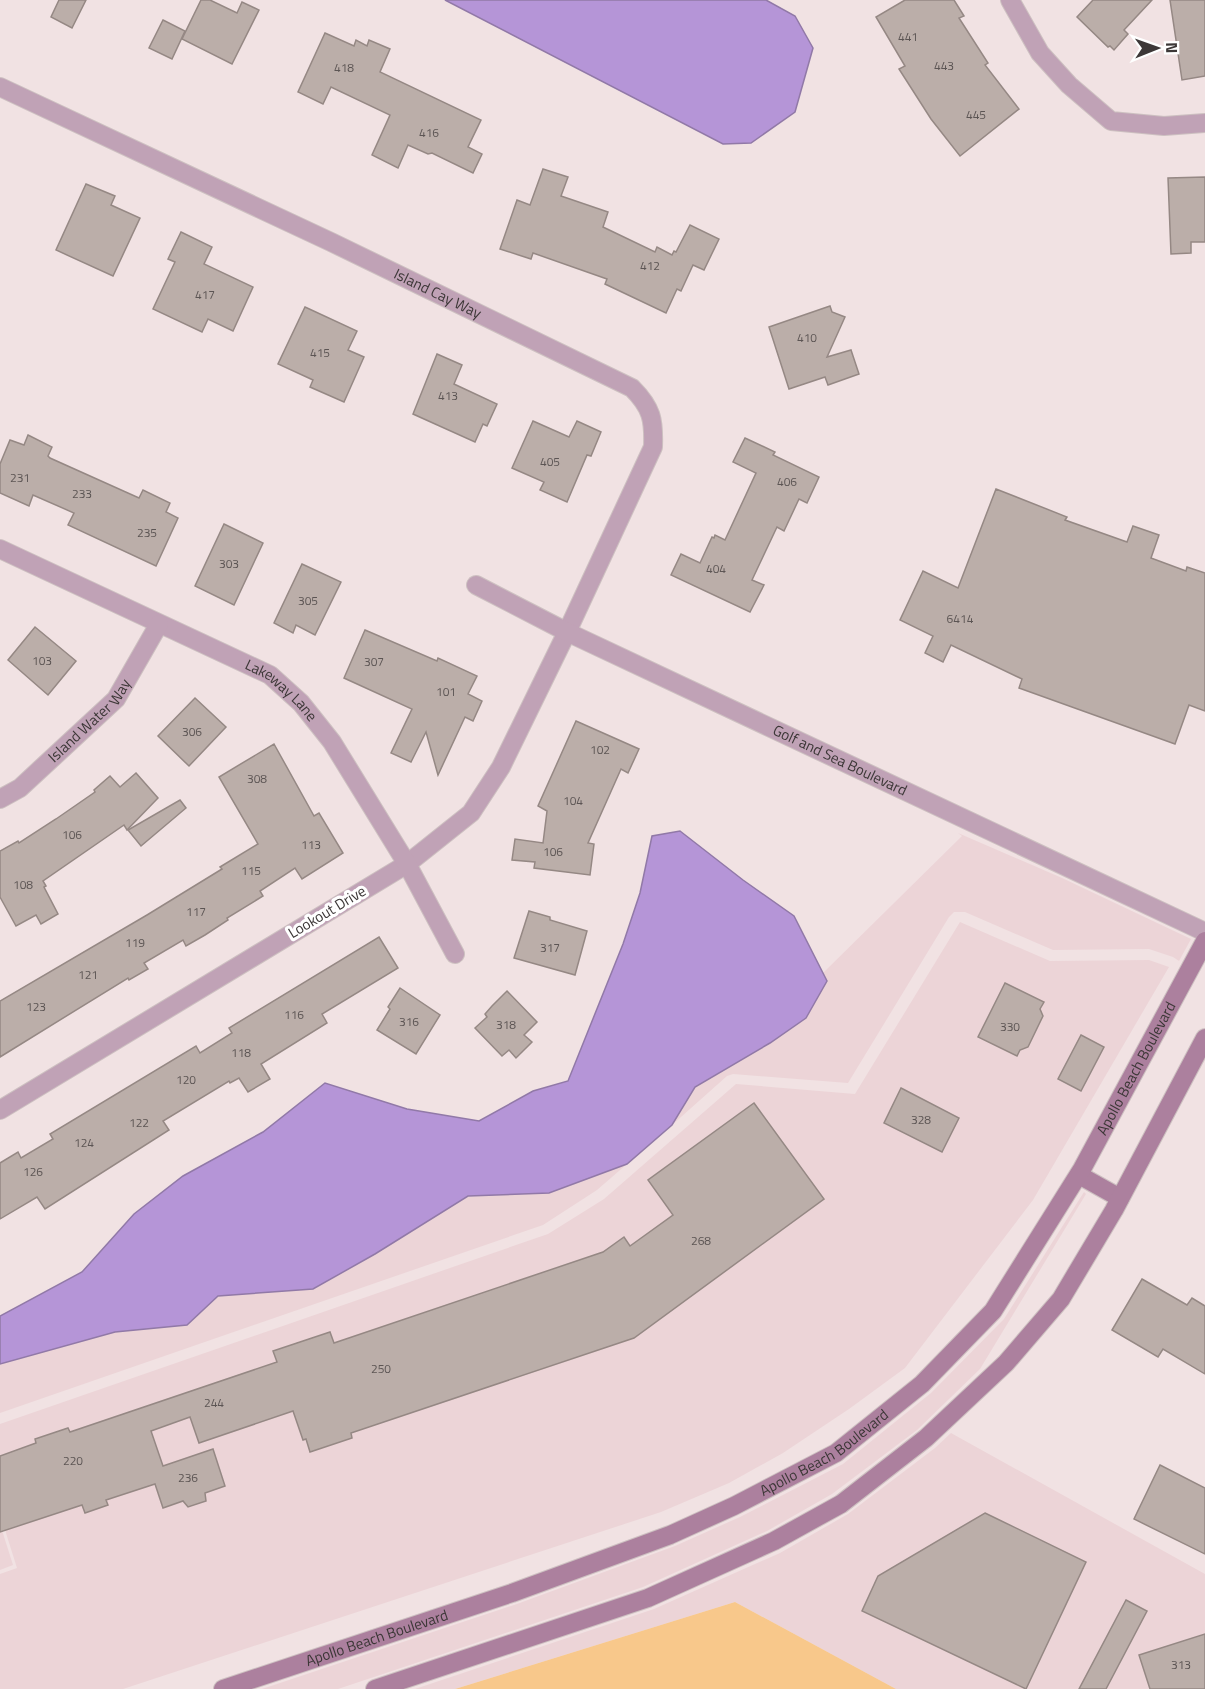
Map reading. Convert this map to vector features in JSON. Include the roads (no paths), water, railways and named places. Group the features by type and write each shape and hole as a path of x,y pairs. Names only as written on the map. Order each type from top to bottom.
{"main road":[{"name":"Apollo Beach Boulevard","path":"223,1689 512,1593 670,1535 734,1506 836,1453 922,1384 993,1311 1079,1175 1205,942"},
{"path":"375,1689 648,1598 774,1541 841,1504 926,1438 1006,1363 1061,1299 1120,1198 1205,1038"},
{"path":"1079,1175 1120,1198"}],"street":[{"path":"1010,0 1040,53 1069,85 1111,121 1164,126 1205,123"},
{"name":"Island Cay Way","path":"0,87 331,242 632,388 643,398 654,427 653,447 567,632"},
{"name":"Lakeway Lane","path":"0,549 270,675 301,703 332,742 407,864 455,954"},
{"name":"Golf and Sea Boulevard","path":"476,585 567,632 1205,932"},
{"name":"Island Water Way","path":"0,799 20,788 116,699 159,624"},
{"name":"Lookout Drive","path":"0,1110 407,864 471,813 501,767 567,632"}]}
